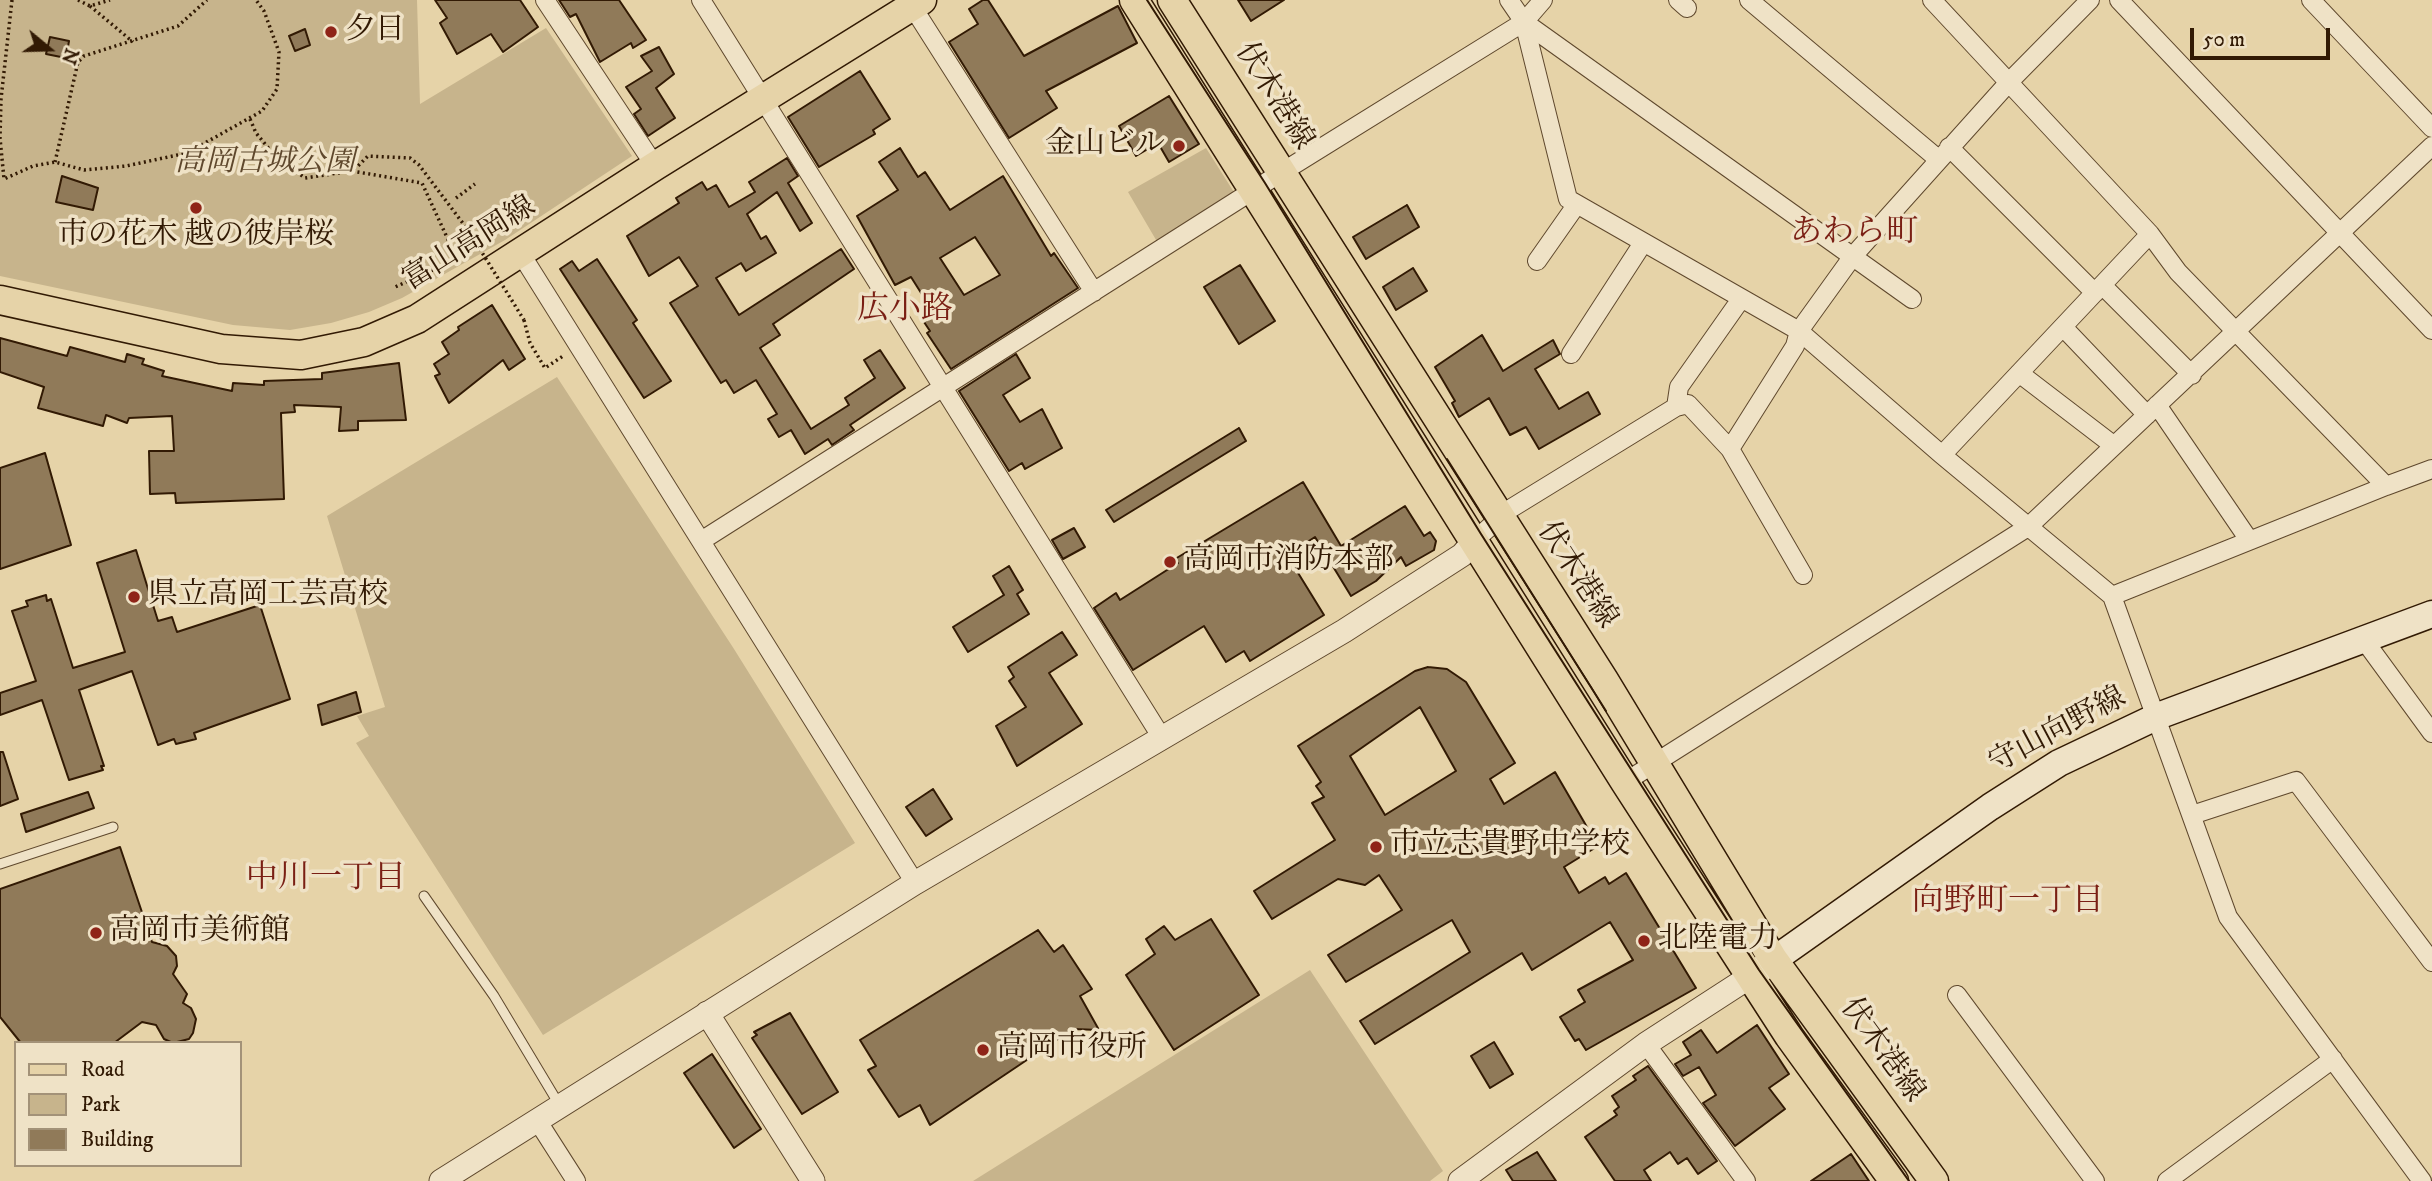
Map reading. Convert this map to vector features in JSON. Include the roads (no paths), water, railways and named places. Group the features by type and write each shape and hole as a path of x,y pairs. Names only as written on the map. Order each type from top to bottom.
{"main road":[{"path":"1134,0 1256,190 1625,782 1751,976 1894,1181"},
{"name":"伏木港線","path":"1172,0 1604,680 1773,959 1934,1181"},
{"name":"富山高岡線","path":"0,300 209,346 301,355 364,342 417,319 655,166 917,3"},
{"name":"守山向野線","path":"1751,976 1990,807 2059,763 2158,716 2432,614"}],"street":[{"path":"545,0 655,166"},
{"path":"701,0 1162,738"},
{"path":"1509,0 1524,22 1912,299"},
{"path":"701,541 1524,22 1543,0"},
{"path":"1749,0 1944,153 2192,374"},
{"path":"1932,0 2150,234 2178,272 2386,486"},
{"path":"1730,449 1795,346 1799,331 1853,256 2010,81 2090,0"},
{"path":"2119,0 2431,328"},
{"path":"2311,0 2432,128"},
{"path":"917,3 1094,292"},
{"path":"1524,22 1568,199 1799,331 1942,455 2112,596 2158,716 2228,917 2422,1181"},
{"path":"1625,782 2028,527 2432,146"},
{"path":"1537,261 1577,204"},
{"path":"1942,455 2150,234"},
{"path":"1571,354 1643,243"},
{"path":"521,254 915,883"},
{"path":"1676,407 1679,387 1741,299"},
{"path":"2063,327 2152,410 2249,540"},
{"path":"2019,373 2113,445"},
{"path":"441,1181 915,883 1344,631 1462,555 1498,517 1676,407 1688,404 1730,449 1802,575"},
{"path":"2112,596 2432,469"},
{"path":"2364,640 2432,733"},
{"path":"2192,815 2297,781 2432,962"},
{"path":"1460,1181 1646,1044 1751,976"},
{"path":"1957,995 2095,1181"},
{"path":"707,1013 813,1181"},
{"path":"1646,1044 1746,1181"},
{"path":"2167,1181 2333,1059"},
{"path":"537,1121 576,1181"}],"lane":[{"path":"0,864 113,827"},
{"path":"424,897 494,996 560,1106"}],"tram line":[{"path":"1147,0 1265,183 1481,534 1759,970 1909,1181"},
{"path":"1447,459 1606,711"}],"place":[{"name":"夕日","path":"331,32"},
{"name":"金山ビル","path":"1179,146"},
{"name":"市の花木 越の彼岸桜","path":"196,208"},
{"name":"高岡市消防本部","path":"1170,562"},
{"name":"県立高岡工芸高校","path":"134,597"},
{"name":"市立志貴野中学校","path":"1376,847"},
{"name":"高岡市美術館","path":"96,933"},
{"name":"北陸電力","path":"1644,941"},
{"name":"高岡市役所","path":"983,1050"}],"district":[{"name":"あわら町","path":"1854,234"},
{"name":"広小路","path":"905,311"},
{"name":"中川一丁目","path":"326,880"},
{"name":"向野町一丁目","path":"2008,903"}],"park label":[{"name":"高岡古城公園","path":"265,164"}]}
